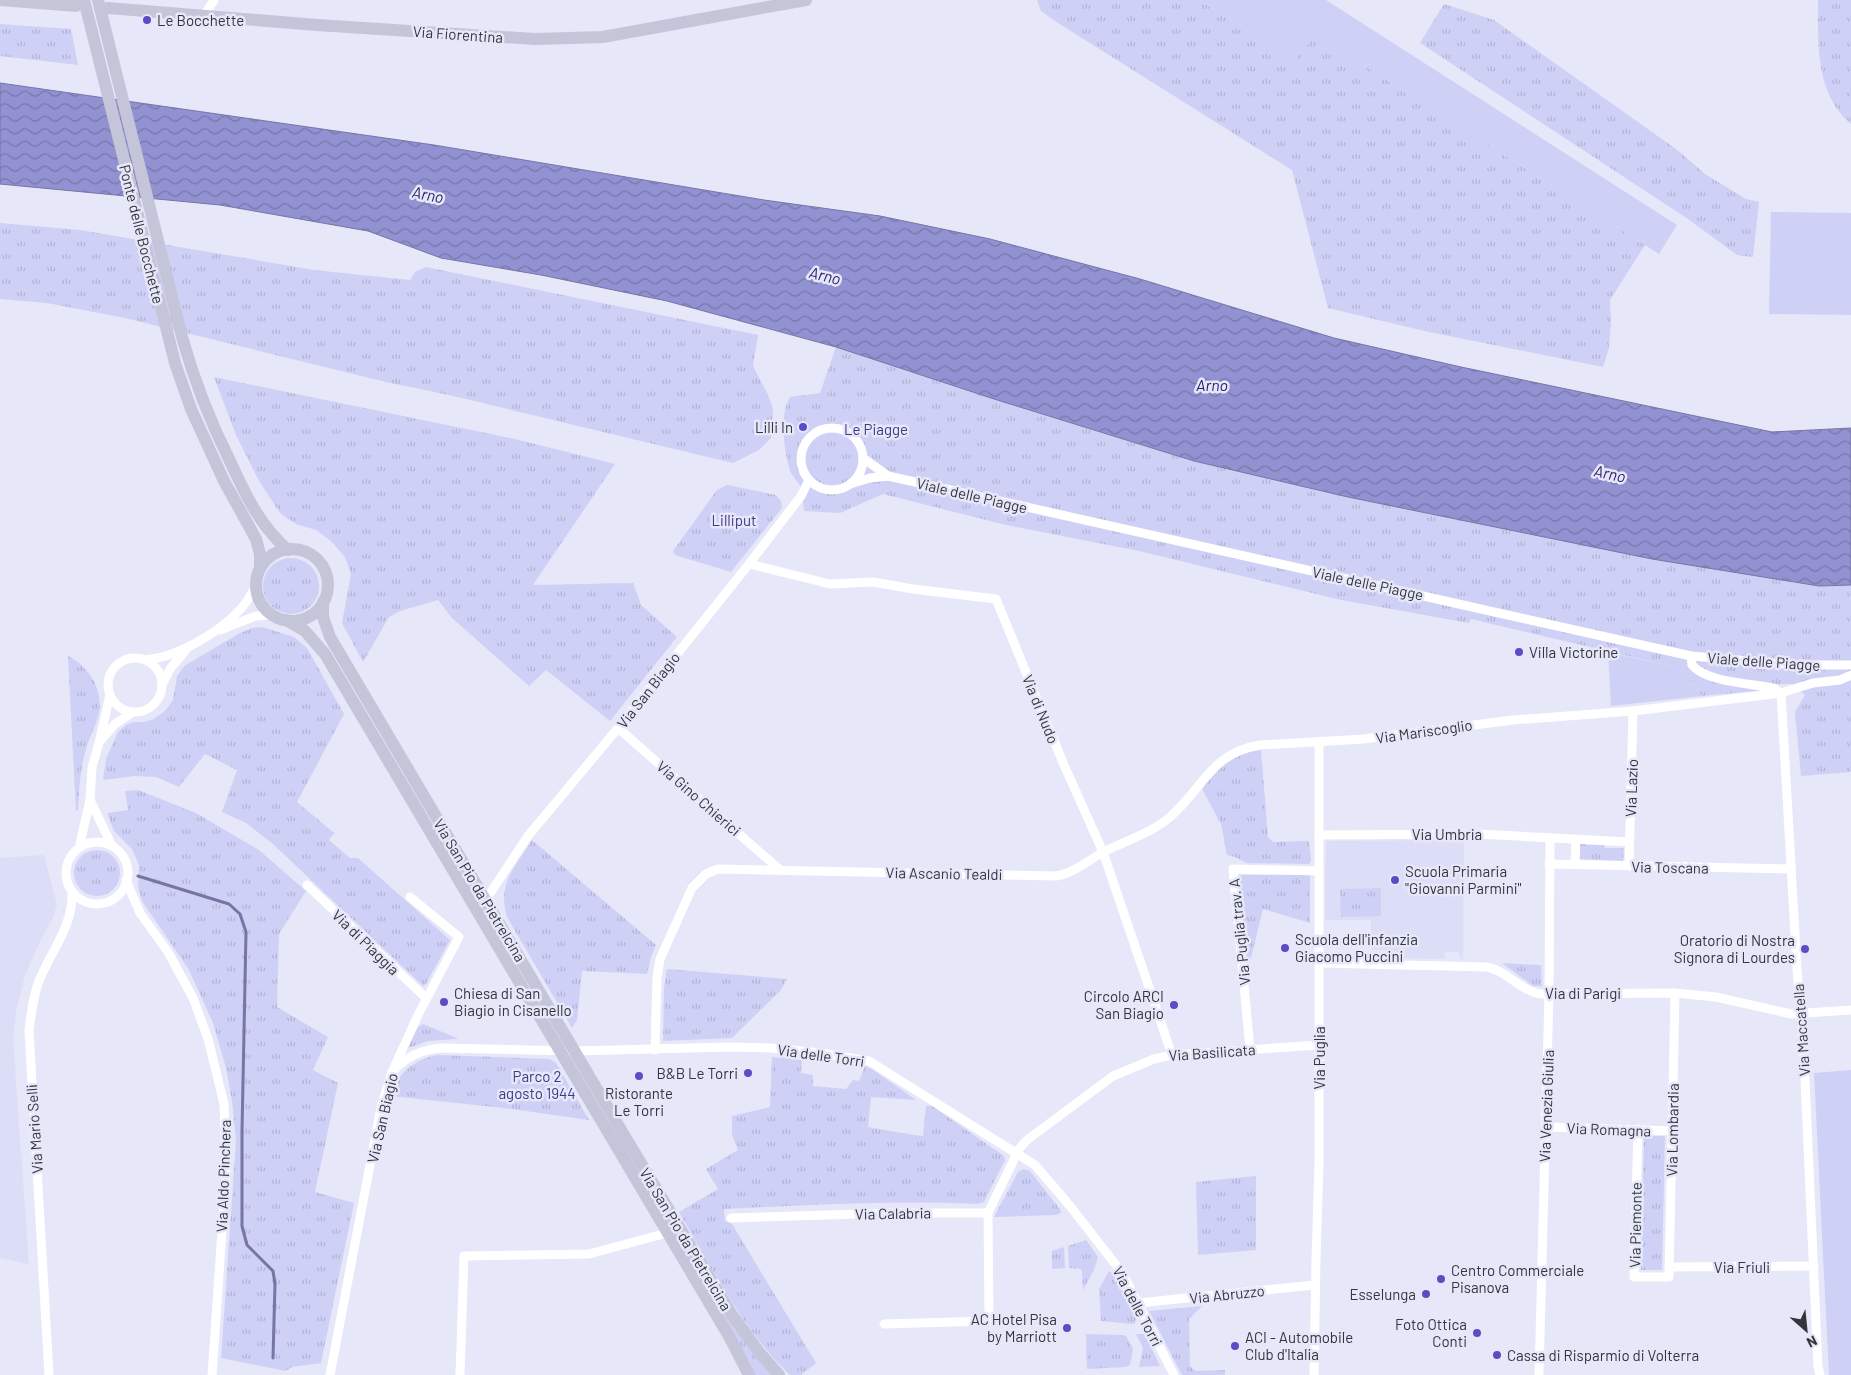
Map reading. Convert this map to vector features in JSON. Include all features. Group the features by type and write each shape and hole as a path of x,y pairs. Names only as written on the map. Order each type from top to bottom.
{"main road":[{"path":"0,0 80,3"},
{"name":"Via Fiorentina","path":"103,4 204,16 471,36 569,39 618,35 778,3 805,0"},
{"name":"Ponte delle Bocchette","path":"80,3 97,58 180,381 224,481 256,540 260,554 260,569"},
{"name":"Ponte delle Bocchette","path":"103,4 111,56 182,337 204,404 221,444 252,505 275,539 288,550"},
{"path":"288,550 299,550 309,554 322,565 328,586 323,602 316,611 307,617 297,620 286,620 272,615 263,605 256,586 263,564 271,556 288,550"},
{"name":"Via San Pio da Pietrelcina","path":"323,602 323,617 330,637 732,1315 759,1352 779,1375"},
{"name":"Via San Pio da Pietrelcina","path":"286,620 305,631 325,654 730,1338 749,1375"}],"street":[{"path":"204,16 214,0"},
{"path":"836,428 848,431 856,438 861,445 864,458 860,472 850,484 842,488 830,490 820,487 810,480 802,466 802,450 807,440 820,430 836,428"},
{"name":"Viale delle Piagge","path":"864,458 888,476"},
{"name":"Viale delle Piagge","path":"850,484 870,478 888,476 1690,656 1797,665 1851,665"},
{"name":"Via San Biagio","path":"486,901 528,836 618,728 749,564 801,496 810,480"},
{"name":"Via di Nudo","path":"749,564 830,584 873,582 996,599 1064,765 1103,852 1172,1055"},
{"path":"133,712 121,708 110,695 108,683 115,668 128,660 162,658 189,647 210,634 244,606 256,586"},
{"path":"210,634 260,615 272,615"},
{"path":"99,743 110,728 120,720 133,712 145,710 155,703 170,669 189,647"},
{"path":"1690,656 1692,664 1706,675 1718,679 1773,688 1781,693 1813,683 1840,680 1851,675"},
{"path":"144,660 157,670 162,686"},
{"name":"Via Mariscoglio","path":"1103,852 1165,821 1185,802 1217,764 1236,751 1260,745 1377,738 1513,720 1634,711 1781,693"},
{"name":"Via Maccatella","path":"1781,693 1801,1014 1818,1372"},
{"path":"79,848 90,800 92,767 110,695"},
{"name":"Via Lazio","path":"1629,866 1634,711"},
{"name":"Via Gino Chierici","path":"618,728 779,869"},
{"name":"Via Puglia","path":"1314,1375 1315,1285 1320,1162 1319,742"},
{"path":"90,800 112,846"},
{"name":"Via Umbria","path":"1319,835 1451,833 1629,842"},
{"name":"Via Venezia Giulia","path":"1539,1375 1550,994 1550,838"},
{"path":"1575,864 1576,839"},
{"path":"96,842 112,846 120,852 125,861 127,870 126,880 122,889 116,896 102,903 92,903 83,900 72,891 67,882 66,868 70,856 87,844 96,842"},
{"name":"Via Ascanio Tealdi","path":"655,1050 658,969 666,943 692,888 706,874 718,869 779,869 1056,876 1067,873 1103,852"},
{"name":"Via Toscana","path":"1549,864 1791,869"},
{"name":"Via Puglia trav. A","path":"1250,1049 1233,870 1319,871"},
{"name":"Via Aldo Pinchera","path":"126,880 140,914 168,952 193,998 208,1039 224,1104 226,1173 212,1375"},
{"name":"Via di Piaggia","path":"307,886 426,998"},
{"name":"Via Mario Selli","path":"49,1372 28,1031 39,982 71,913 72,891"},
{"name":"Via San Biagio","path":"330,1375 381,1107 392,1072 426,998 459,937 410,897"},
{"name":"Via di Parigi","path":"1319,963 1488,967 1500,972 1529,991 1550,994 1675,993 1708,996 1791,1014 1851,1010"},
{"name":"Via Lombardia","path":"1669,1267 1675,993"},
{"name":"Via Basilicata","path":"1017,1153 1027,1140 1107,1080 1154,1059 1172,1055 1319,1045"},
{"name":"Via delle Torri","path":"392,1072 401,1062 412,1055 434,1049 461,1048 559,1051 729,1047 771,1048 821,1053 870,1061 1035,1164 1120,1269 1174,1375"},
{"name":"Via Romagna","path":"1546,1127 1672,1131"},
{"name":"Via Piemonte","path":"1638,1129 1634,1277 1669,1277 1669,1267"},
{"path":"884,1324 989,1320 988,1213 1017,1153"},
{"name":"Via Calabria","path":"731,1218 891,1213 988,1213"},
{"path":"460,1375 464,1256 589,1254 667,1233"},
{"name":"Via Friuli","path":"1669,1267 1814,1266"},
{"name":"Via Abruzzo","path":"1138,1303 1315,1285"},
{"path":"42,1375 49,1372"}],"shaded area":[{"name":"Scuola Primaria \"Giovanni Parmini\"","path":"1464,840 1463,959 1460,959 1459,952 1445,952 1445,959 1390,958 1390,950 1371,950 1371,920 1325,920 1326,841"},
{"path":"44,855 57,905 52,920 25,975 16,1012 13,1039 29,1264 0,1258 0,858"}],"green space":[{"path":"1037,0 1199,0 1295,60 1315,34 1645,245 1610,300 1609,348 1603,367 1429,332 1328,308 1292,170 1058,23 1041,11"},
{"path":"1199,0 1326,0 1677,225 1659,254 1316,35 1295,60"},
{"path":"1818,0 1851,0 1851,124 1839,112 1825,83 1819,50"},
{"path":"1444,4 1494,20 1676,149 1705,174 1746,199 1759,202 1753,257 1737,255 1688,219 1420,43"},
{"path":"0,24 71,29 78,65 0,56"},
{"path":"1771,212 1851,213 1851,315 1769,314"},
{"path":"0,223 80,230 314,270 410,280 415,272 426,267 758,335 753,366 773,408 771,438 759,450 733,463 449,395 386,382 125,318 47,303 0,299"},
{"name":"Le Piagge","path":"836,347 994,399 1194,461 1348,497 1652,559 1819,586 1851,585 1851,772 1801,776 1795,712 1805,695 1792,684 1773,684 1765,690 1702,696 1679,668 1471,619 1469,623 1341,600 1139,551 1006,525 883,494 840,513 804,511 801,488 790,471 786,454 785,413 790,397 820,393"},
{"path":"214,377 515,439 615,464 533,585 633,583 641,605 677,637 610,721 546,670 529,686 452,618 438,600 400,611 389,617 363,662 342,623 351,574 345,557 331,541 316,530 296,524 280,513 259,481 236,435"},
{"name":"Lilliput","path":"727,485 776,495 781,501 782,508 731,572 675,555 673,551 717,490"},
{"path":"291,558 306,563 314,571 319,586 314,601 306,609 291,614 276,609 268,601 263,586 268,571 276,563"},
{"path":"262,627 294,637 307,648 344,714 297,802 334,833 329,840 350,858 358,858 450,940 426,984 423,986 273,844 246,823 222,812 237,770 205,754 179,787 156,777 135,776 103,780 106,759 118,732 126,725 154,719 165,711 173,700 177,676 184,666 240,633 252,628"},
{"path":"1608,652 1679,668 1702,696 1611,706"},
{"path":"68,656 83,667 94,681 100,708 82,764 78,810 76,811"},
{"path":"1261,750 1268,837 1273,842 1309,841 1311,860 1309,864 1247,863 1227,855 1221,824 1202,789 1213,774 1227,762 1243,754"},
{"path":"138,790 196,813 259,850 306,891 279,934 277,1007 328,1037 313,1070 338,1083 315,1192 354,1203 321,1363 292,1367 286,1371 221,1358 236,1140 232,1101 226,1068 213,1023 189,970 142,901 138,887 139,865 132,849 114,831 107,813 128,810 125,791"},
{"path":"532,840 656,945 647,974 582,971 577,1020 572,1028 507,917 504,894 506,885 514,867"},
{"path":"1580,844 1604,845 1605,848 1624,848 1623,861 1579,859"},
{"path":"97,850 110,854 116,860 120,873 116,886 110,892 97,896 84,892 78,886 74,873 78,860 84,854"},
{"path":"1241,875 1310,875 1310,923 1263,909 1250,962 1247,961 1239,877"},
{"path":"1381,888 1381,916 1341,917 1340,889"},
{"path":"1502,963 1541,965 1542,986 1533,986"},
{"path":"667,969 787,979 781,990 732,1038 663,1041 664,988"},
{"path":"423,1024 457,1039 428,1041 409,1048 418,1027"},
{"name":"Parco 2 agosto 1944","path":"437,1055 550,1059 556,1063 589,1120 504,1108 391,1096 402,1074 421,1060"},
{"path":"772,1057 802,1060 801,1073 813,1075 813,1086 846,1089 853,1080 859,1081 865,1066 872,1069 916,1100 871,1097 868,1127 923,1136 926,1106 932,1106 1004,1156 1005,1160 984,1202 977,1204 882,1203 724,1209 725,1221 732,1224 816,1363 801,1375 790,1375 773,1358 743,1319 679,1212 718,1189 706,1169 738,1150 732,1135 732,1116 770,1107"},
{"path":"575,1069 772,1375 755,1375"},
{"path":"1851,1070 1851,1375 1829,1375 1814,1073"},
{"path":"1644,1136 1665,1136 1662,1270 1641,1270"},
{"path":"1023,1169 1030,1171 1062,1212 1056,1215 994,1217 1018,1172"},
{"path":"1256,1176 1256,1250 1198,1255 1196,1182"},
{"path":"1086,1240 1098,1257 1094,1270 1083,1290 1082,1271 1069,1268 1068,1246"},
{"path":"1064,1247 1065,1268 1052,1269 1052,1251"},
{"path":"1109,1271 1113,1274 1136,1318 1135,1323 1101,1321 1099,1289"},
{"path":"1202,1306 1189,1319 1190,1366 1195,1371 1225,1370 1225,1375 1182,1375 1149,1311"},
{"path":"1086,1334 1126,1336 1133,1349 1130,1365 1126,1367 1087,1369"},
{"path":"1136,1334 1145,1334 1160,1366 1139,1367 1143,1348"}],"water":[{"name":"Arno","path":"0,83 434,145 764,200 880,216 990,239 1140,279 1334,338 1461,367 1772,432 1851,428 1851,585 1819,586 1652,559 1348,497 1194,461 994,399 836,347 667,301 541,275 441,258 368,231 220,205 0,184"}],"waterway":[{"path":"138,876 229,904 240,914 246,932 242,1226 247,1245 273,1271 275,1284 273,1358"}],"place":[{"name":"Le Bocchette","path":"147,20"},
{"name":"Lilli In","path":"803,427"},
{"name":"Villa Victorine","path":"1519,652"},
{"name":"Scuola Primaria \"Giovanni Parmini\"","path":"1395,880"},
{"name":"Scuola dell'infanzia Giacomo Puccini","path":"1285,948"},
{"name":"Oratorio di Nostra Signora di Lourdes","path":"1805,949"},
{"name":"Chiesa di San Biagio in Cisanello","path":"444,1002"},
{"name":"Circolo ARCI San Biagio","path":"1174,1005"},
{"name":"B&B Le Torri","path":"748,1073"},
{"name":"Ristorante Le Torri","path":"639,1076"},
{"name":"Centro Commerciale Pisanova","path":"1441,1279"},
{"name":"Esselunga","path":"1426,1294"},
{"name":"AC Hotel Pisa by Marriott","path":"1067,1328"},
{"name":"Foto Ottica Conti","path":"1477,1333"},
{"name":"ACI - Automobile Club d'Italia","path":"1235,1346"},
{"name":"Cassa di Risparmio di Volterra","path":"1497,1355"}]}
